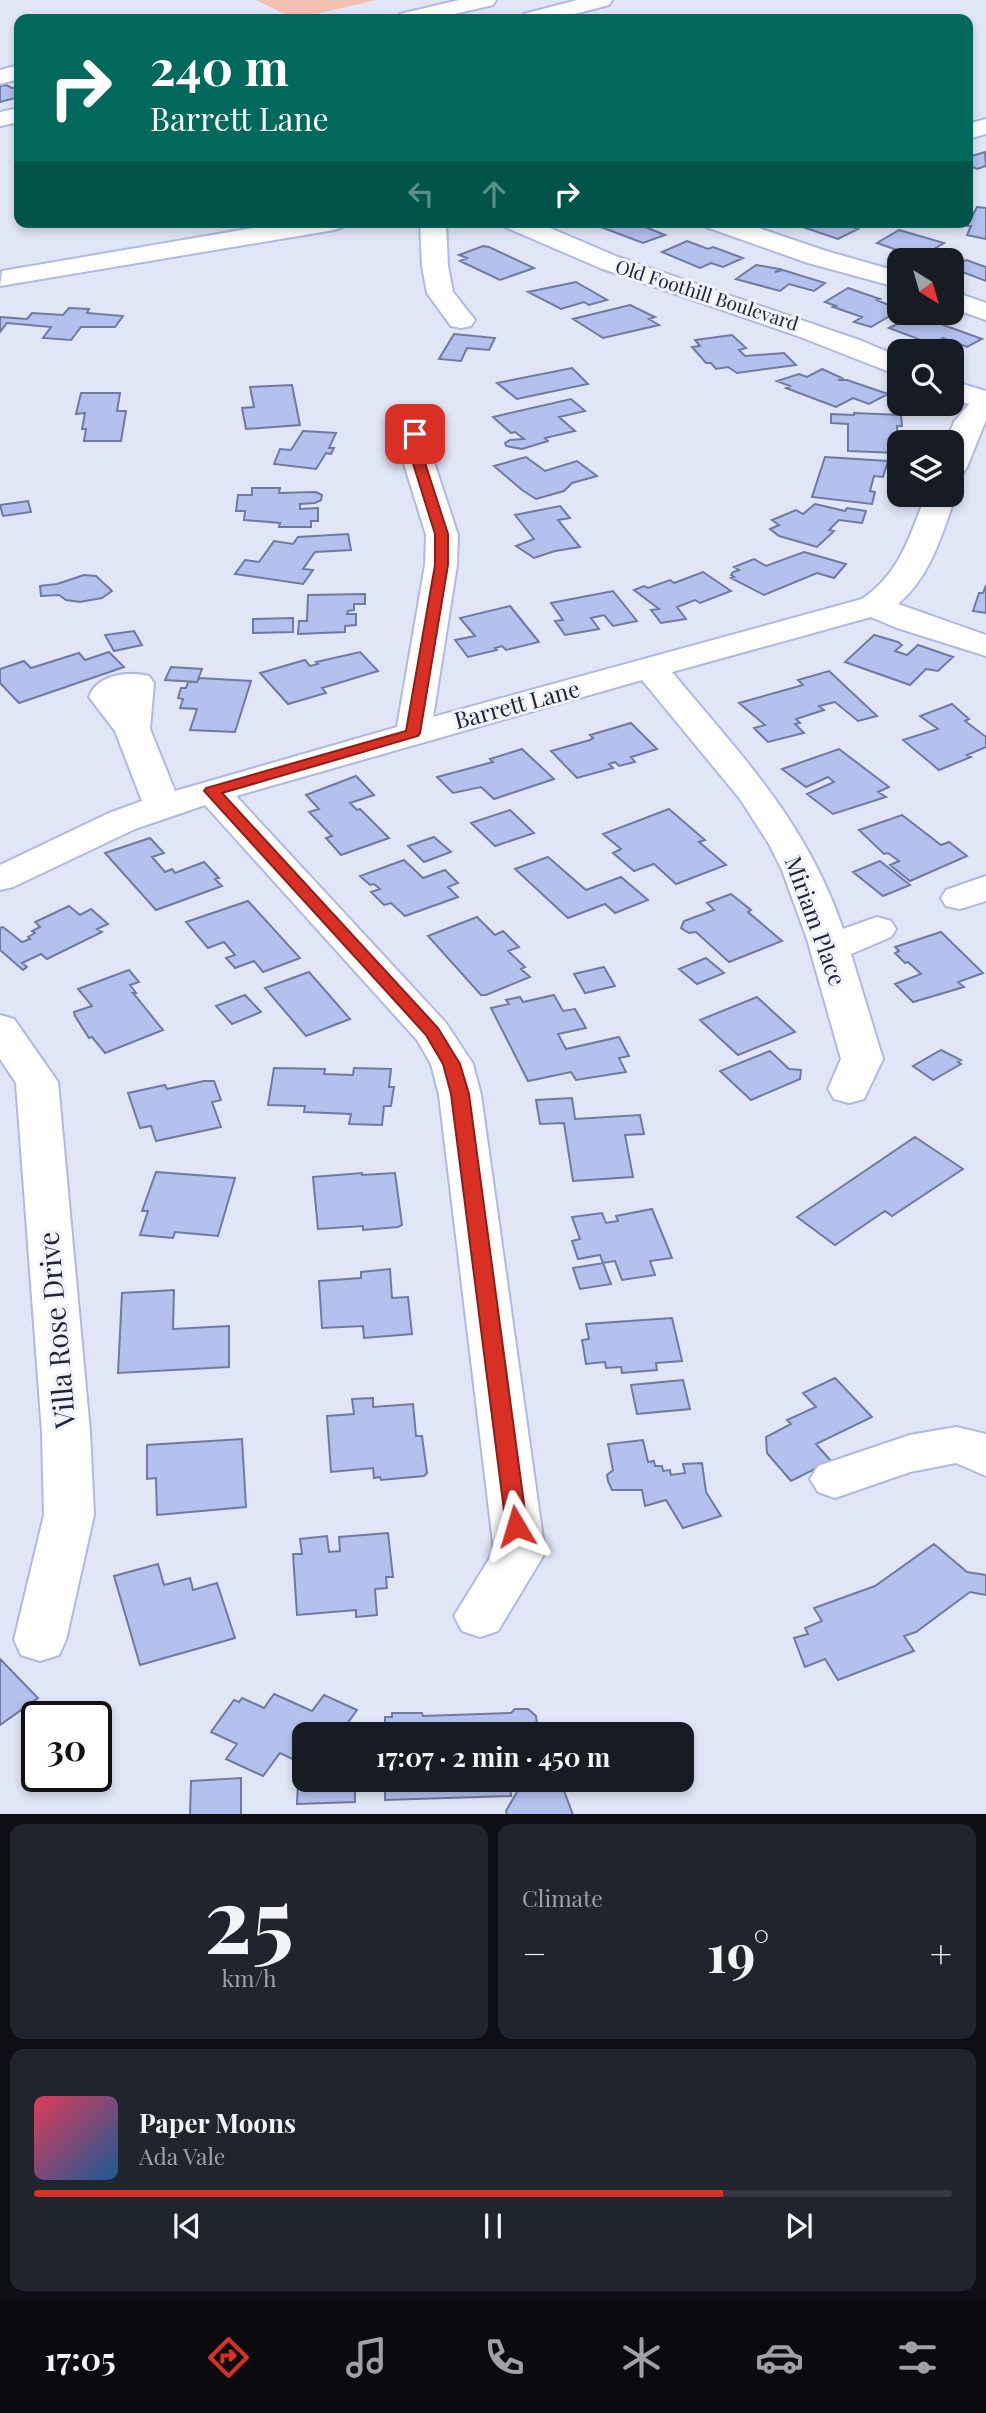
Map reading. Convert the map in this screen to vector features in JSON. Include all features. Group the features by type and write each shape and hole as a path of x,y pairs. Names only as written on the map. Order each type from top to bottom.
{"street":[{"path":"428,14 485,0"},
{"path":"550,14 601,0"},
{"path":"2,279 299,228"},
{"path":"433,228 435,266 440,293 461,320"},
{"name":"Old Foothill Boulevard","path":"528,228 621,269 804,327 887,362"},
{"path":"732,228 817,257 887,276"},
{"path":"964,304 986,312"},
{"path":"964,394 986,401 969,422 964,435"},
{"path":"413,733 441,565 442,534 412,441 422,420"},
{"name":"Barrett Lane","path":"0,879 122,821 162,806 413,733 874,606 897,591 909,573 936,507"},
{"path":"874,606 909,621 986,646"},
{"name":"Miriam Place","path":"650,668 776,827 800,869 862,1059 849,1089"},
{"path":"132,729 162,806"},
{"path":"212,791 432,1032 452,1064 460,1094 520,1553 480,1616"},
{"path":"828,949 877,929"},
{"name":"Villa Rose Drive","path":"0,1028 37,1082 66,1432 69,1515 40,1640"},
{"path":"835,1479 905,1456 959,1444 986,1457"}],"shaded area":[{"path":"256,0 376,0 316,14 285,14"}],"building":[{"path":"0,86 14,88 14,98 0,102"},
{"path":"985,152 986,166 977,169 973,167 973,156"},
{"path":"977,207 986,208 986,239 967,235 970,228 973,228 973,215"},
{"path":"603,228 648,228 665,235 643,243"},
{"path":"806,228 858,229 838,239"},
{"path":"899,230 944,243 936,248 891,248 877,243"},
{"path":"687,241 743,258 723,267 711,263 700,268 662,252"},
{"path":"483,246 534,268 500,280 460,261 467,258 459,255"},
{"path":"964,261 986,267 986,281 964,273"},
{"path":"756,265 780,269 775,272 783,270 825,283 814,291 789,284 780,291 736,279"},
{"path":"576,282 607,300 589,305 584,302 561,309 528,292"},
{"path":"848,288 880,299 877,300 887,304 887,318 871,327 854,322 862,317 825,302"},
{"path":"630,305 655,317 649,319 659,325 603,338 573,319"},
{"path":"69,308 89,309 87,313 123,316 115,327 81,327 71,340 43,338 51,327 7,323 0,332 0,317 27,319 32,313 63,315"},
{"path":"946,326 982,339 967,347 964,346 964,339 918,339 889,328"},
{"path":"454,334 495,338 489,350 467,348 461,361 439,359"},
{"path":"732,335 746,348 739,350 745,356 784,353 796,365 737,373 728,367 716,369 711,363 706,363 692,347 700,346 695,340"},
{"path":"572,368 588,384 517,399 497,383"},
{"path":"822,369 842,378 838,380 847,380 887,395 869,404 853,398 836,407 786,388 790,386 777,381 799,374 807,377"},
{"path":"292,385 300,425 246,429 242,408 254,407 250,387"},
{"path":"81,393 120,393 117,411 126,411 121,441 84,441 86,429 82,429 85,413 76,414"},
{"path":"571,399 585,411 559,417 575,431 545,438 548,441 522,449 506,446 505,443 510,440 524,439 515,432 511,433 493,417"},
{"path":"831,414 901,416 902,426 897,426 897,430 887,430 887,453 848,451 848,424 831,423"},
{"path":"303,431 336,433 329,448 334,448 331,454 326,453 316,469 274,464 280,449 291,450"},
{"path":"526,457 545,471 577,461 597,476 572,483 564,491 536,499 494,466"},
{"path":"825,457 887,461 883,477 874,476 870,491 875,492 872,504 812,497"},
{"path":"252,488 280,488 279,493 316,492 322,495 321,500 315,503 300,504 300,509 318,508 318,521 311,521 311,527 279,527 280,523 244,520 245,511 236,511 238,495 252,495"},
{"path":"28,501 31,512 3,516 0,505"},
{"path":"815,504 845,511 847,508 866,511 862,523 839,520 829,530 834,531 817,547 779,536 770,529 779,525 772,520 796,510 803,514"},
{"path":"560,506 570,518 558,520 580,547 534,558 516,546 534,539 515,515"},
{"path":"348,534 351,550 315,552 303,569 313,570 303,584 235,574 245,560 259,562 274,541 293,544 298,537"},
{"path":"804,552 846,564 834,578 817,573 764,595 731,578 734,577 731,575 733,572 739,570 734,567 754,559 766,566"},
{"path":"703,572 731,591 700,603 695,600 677,607 686,619 661,623 651,610 659,609 634,590 670,580 674,583"},
{"path":"84,575 96,576 112,591 102,598 80,602 66,600 59,595 41,596 40,586 57,584"},
{"path":"986,585 986,613 973,611 979,593 983,593"},
{"path":"613,591 637,621 613,626 604,615 591,618 599,629 565,635 555,621 563,620 551,603"},
{"path":"365,594 365,604 354,604 354,610 348,611 347,614 356,614 356,625 345,626 345,632 298,634 299,621 307,621 308,595"},
{"path":"510,606 539,642 506,650 502,646 495,648 497,650 468,657 455,640 475,636 460,618"},
{"path":"293,618 293,632 253,633 253,619"},
{"path":"134,631 142,645 114,651 105,635"},
{"path":"874,635 898,642 902,645 895,651 907,655 918,645 953,657 938,671 926,669 910,685 845,662"},
{"path":"109,652 124,667 19,703 0,683 0,669 24,661 31,668 79,653 85,660"},
{"path":"360,652 378,671 322,688 326,693 288,704 260,673 305,660 310,666 318,664 316,662"},
{"path":"171,667 202,669 197,682 165,680"},
{"path":"829,671 877,716 858,721 835,702 819,706 824,710 796,719 800,723 795,724 804,733 768,742 754,728 765,725 739,703 803,685 798,680"},
{"path":"199,678 251,681 235,732 190,730 197,709 180,708 183,699 178,698 181,688 186,688 188,682 197,682"},
{"path":"952,704 969,719 965,721 986,737 986,747 967,755 971,757 939,770 903,740 938,729 920,716"},
{"path":"631,723 657,749 631,757 635,762 619,766 615,762 609,764 613,768 577,778 551,751 590,740 593,738 590,735"},
{"path":"522,749 554,779 494,799 481,787 453,793 437,777 493,762 490,759"},
{"path":"839,749 889,787 878,792 886,797 833,814 807,794 834,782 828,777 806,787 782,769"},
{"path":"356,776 374,795 350,803 357,810 360,809 389,838 341,855 326,838 332,836 309,812 319,809 306,795"},
{"path":"669,809 705,840 699,842 726,865 676,884 654,864 634,871 613,853 621,849 603,834"},
{"path":"510,810 534,833 495,846 471,823"},
{"path":"902,815 941,845 949,842 967,856 910,881 890,865 899,861 888,853 884,854 859,830"},
{"path":"434,837 451,852 424,862 408,846"},
{"path":"150,838 164,853 152,857 165,872 172,869 175,873 204,862 219,878 215,879 222,886 156,910 105,853"},
{"path":"548,857 586,890 621,877 648,900 615,913 605,904 568,918 515,869"},
{"path":"404,860 423,878 445,870 458,883 448,887 458,897 405,916 391,903 384,905 371,892 380,889 360,876"},
{"path":"880,861 910,885 883,896 853,872"},
{"path":"731,894 782,941 729,962 696,932 689,933 681,928 684,921 714,910 707,903"},
{"path":"248,901 300,958 263,972 254,961 235,968 226,958 235,955 224,942 208,948 186,922"},
{"path":"69,906 80,915 91,909 108,924 97,929 102,932 47,959 41,954 22,963 27,967 23,970 0,950 0,928 3,927 22,942 30,939 28,937 35,933 32,931 40,927 35,922"},
{"path":"477,917 495,935 503,931 519,947 508,951 525,967 521,969 530,977 481,995 428,936"},
{"path":"941,932 983,973 958,982 964,987 913,1002 895,984 921,974 895,953 899,951 895,947"},
{"path":"706,958 724,973 697,984 679,969"},
{"path":"604,967 615,986 585,993 574,974"},
{"path":"129,970 139,982 130,985 136,993 133,993 163,1030 105,1053 92,1037 89,1038 75,1016 74,1012 92,1006 78,989"},
{"path":"309,972 350,1019 306,1036 265,988"},
{"path":"245,995 261,1012 232,1024 216,1006"},
{"path":"554,995 563,1011 575,1009 586,1028 558,1034 566,1049 619,1037 629,1056 619,1058 626,1072 576,1080 571,1072 528,1081 491,1008 509,1004 506,1000 520,997 523,1002"},
{"path":"757,997 795,1032 738,1055 700,1020"},
{"path":"941,1050 961,1060 958,1062 961,1064 933,1080 913,1066"},
{"path":"770,1051 789,1069 801,1070 800,1079 751,1100 720,1071"},
{"path":"274,1068 325,1069 324,1074 353,1075 354,1068 391,1069 389,1087 394,1087 391,1106 384,1106 382,1125 349,1124 351,1114 304,1112 305,1106 268,1105"},
{"path":"214,1081 221,1100 212,1102 221,1127 156,1141 151,1126 140,1128 128,1093 165,1085 167,1089"},
{"path":"572,1098 575,1119 640,1115 644,1134 625,1135 633,1177 573,1181 564,1123 540,1124 536,1100"},
{"path":"915,1137 963,1169 892,1216 885,1211 835,1245 797,1217"},
{"path":"156,1172 235,1178 218,1236 175,1232 173,1238 140,1235 148,1211 142,1211"},
{"path":"395,1173 402,1225 363,1230 363,1226 318,1229 313,1177"},
{"path":"652,1209 672,1258 650,1261 655,1275 622,1280 615,1261 603,1263 600,1255 578,1259 572,1241 580,1239 572,1217 602,1213 606,1223 618,1221 616,1216"},
{"path":"603,1263 611,1284 580,1289 573,1268"},
{"path":"390,1269 392,1298 408,1297 412,1334 364,1338 363,1326 322,1328 319,1281 361,1278 361,1272"},
{"path":"174,1290 173,1329 229,1326 229,1367 118,1373 122,1293"},
{"path":"672,1318 682,1361 656,1363 657,1370 622,1373 621,1367 606,1368 605,1362 586,1364 582,1340 589,1339 586,1324"},
{"path":"835,1378 872,1417 816,1444 831,1461 791,1481 767,1453 766,1437 791,1424 787,1420 816,1407 803,1393"},
{"path":"683,1380 690,1409 637,1414 631,1385"},
{"path":"373,1398 373,1407 413,1404 416,1436 422,1436 427,1473 424,1476 381,1480 380,1477 374,1478 373,1468 331,1472 327,1416 354,1414 352,1399"},
{"path":"242,1439 246,1507 157,1515 156,1478 147,1479 147,1445"},
{"path":"643,1440 648,1462 654,1461 655,1466 662,1466 663,1471 670,1470 671,1475 685,1473 683,1464 702,1463 706,1492 721,1516 683,1528 666,1500 645,1506 642,1490 612,1490 607,1475 613,1470 608,1444"},
{"path":"388,1533 393,1577 386,1577 387,1588 375,1589 377,1615 356,1617 356,1610 297,1615 293,1554 302,1554 300,1539 327,1536 329,1552 340,1551 339,1537"},
{"path":"934,1544 967,1572 986,1575 986,1595 970,1592 916,1632 904,1636 914,1651 838,1680 825,1659 805,1667 794,1638 808,1634 805,1628 822,1621 814,1608 875,1586"},
{"path":"158,1564 164,1585 190,1578 193,1590 217,1583 235,1638 140,1665 114,1576"},
{"path":"0,1659 38,1698 34,1701 21,1701 21,1710 0,1725"},
{"path":"274,1694 312,1711 324,1695 357,1710 348,1722 292,1722 292,1759 280,1753 263,1776 226,1759 237,1744 211,1732 234,1700 239,1702 242,1698 264,1708"},
{"path":"515,1709 528,1709 536,1716 537,1722 385,1722 385,1717 392,1717 392,1713 422,1713 423,1716 511,1713"},
{"path":"241,1778 241,1814 190,1814 191,1781"},
{"path":"298,1792 355,1792 355,1802 297,1804"},
{"path":"385,1792 511,1792 511,1796 385,1800"},
{"path":"517,1792 564,1792 573,1814 507,1814"}],"route":[{"path":"415,434 412,441 442,534 441,565 413,733 212,791 432,1032 452,1064 460,1094 516,1526"}]}
